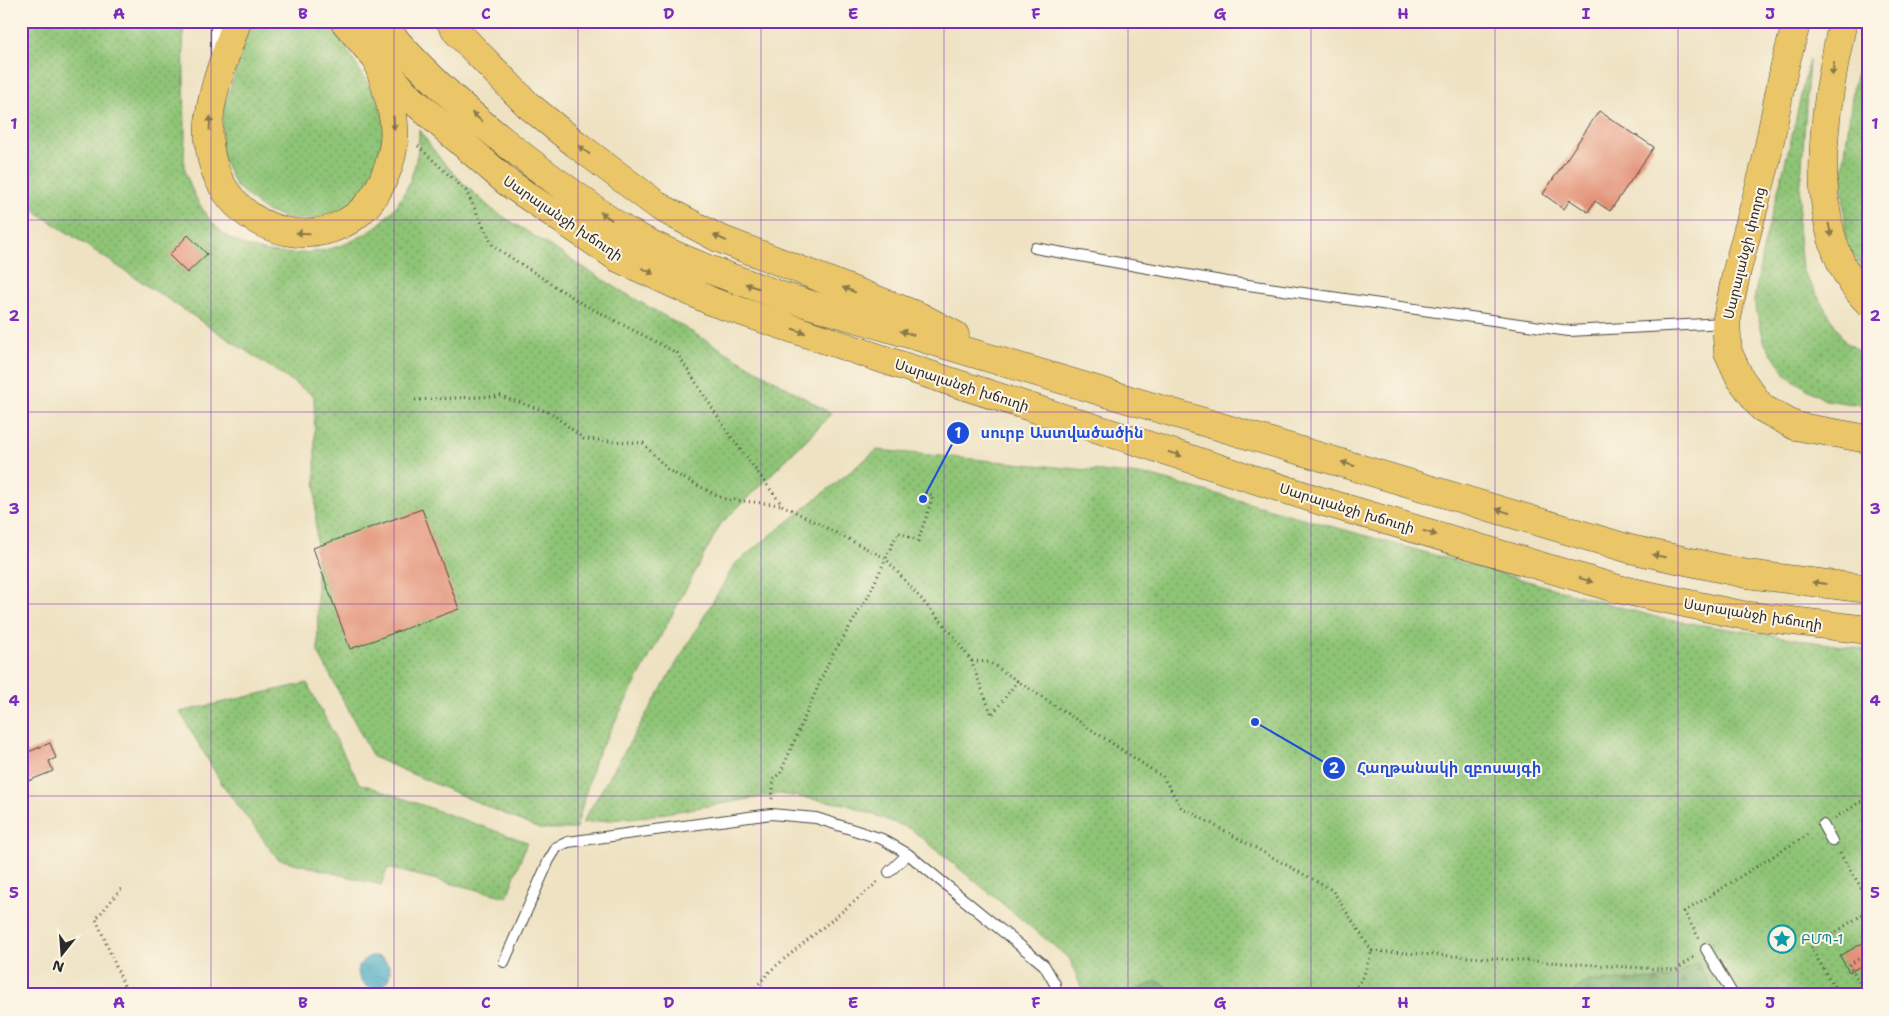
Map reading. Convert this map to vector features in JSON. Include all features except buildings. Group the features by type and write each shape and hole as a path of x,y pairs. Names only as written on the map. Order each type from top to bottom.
{"main road":[{"path":"237,21 216,86 210,121 210,151 218,176 228,195 242,210 272,227 296,233 324,231 349,223 365,209 379,190 390,162 394,116 376,59"},
{"name":"Սարալանջի խճուղի","path":"344,21 407,95 507,182 618,258 713,302 912,369 1302,495 1618,589 1742,615 1868,630"},
{"name":"Սարալանջի խճուղի","path":"379,21 398,45 448,92 532,165 626,231 699,267 785,297 1630,550 1747,574 1868,589"},
{"path":"450,21 528,105 576,144 660,207 718,238 920,317 1004,362"},
{"path":"1782,21 1784,69"},
{"path":"1784,69 1797,21"},
{"path":"1842,21 1824,130 1825,209 1841,267 1858,292 1868,302"},
{"name":"Սարալանջի փողոց","path":"1784,69 1765,166 1737,270 1726,323 1728,352 1740,378 1762,408 1795,426 1868,439"}],"lane":[{"path":"216,21 216,86"},
{"path":"1035,248 1227,282 1569,331 1726,323"},
{"path":"504,962 549,860 557,847 568,842 584,839 771,814 816,818 882,839 908,854 1044,965 1055,984 1057,995"},
{"path":"1823,826 1832,841"},
{"path":"889,872 908,854"},
{"path":"1706,949 1733,995"}],"path":[{"path":"415,143 466,191 493,246 581,303 677,353 729,434 782,505"},
{"path":"415,400 500,396 551,413 584,439 643,443 668,470 724,500 782,505 885,558 953,635 971,661 992,715 1018,680"},
{"path":"771,814 774,778 780,774 830,659 868,597 898,532 918,541 933,496 929,492 926,494"},
{"path":"971,661 990,662 1162,777 1181,807 1332,890 1372,951"},
{"path":"1372,951 1676,970 1706,949 1684,912 1868,797"},
{"path":"1839,852 1868,899"},
{"path":"749,995 771,970 889,872"},
{"path":"121,889 96,919 128,995"},
{"path":"1839,995 1811,948 1868,911"},
{"path":"1352,995 1364,977 1372,951"},
{"path":"1867,995 1849,965 1868,953"}],"green space":[{"path":"21,21 183,21 185,172 194,194 209,219 222,233 238,242 265,251 303,253 328,249 351,242 370,231 387,216 401,199 411,178 417,155 419,130 438,156 463,183 493,210 618,289 832,414 720,525 595,759 576,829 539,829 373,757 318,652 314,396 21,202"},
{"path":"251,21 329,21 378,100 386,125 370,186 340,211 315,219 289,219 264,210 235,185 220,152 224,107"},
{"path":"1868,25 1868,276 1846,244 1842,177 1853,89"},
{"path":"1809,60 1798,225 1802,270 1845,342 1868,357 1868,406 1825,400 1788,377 1765,344 1754,301 1762,253"},
{"path":"877,450 1152,476 1663,619 1868,650 1868,995 1084,995 1070,959 911,829 845,804 779,794 648,816 582,823 735,564"},
{"path":"307,683 359,783 527,842 507,897 388,868 381,885 278,859 222,784 180,712"},
{"path":"1697,962 1715,995 1570,995 1586,981 1670,979"},
{"path":"1157,981 1183,995 1124,995"}],"water":[{"path":"374,956 386,960 390,972 386,984 374,988 362,984 358,972 362,960"}],"place":[{"name":"սուրբ Աստվածածին","path":"923,499"},
{"name":"Հաղթանակի զբոսայգի","path":"1255,722"},
{"name":"ԲՄՊ-1","path":"1782,939"}]}
